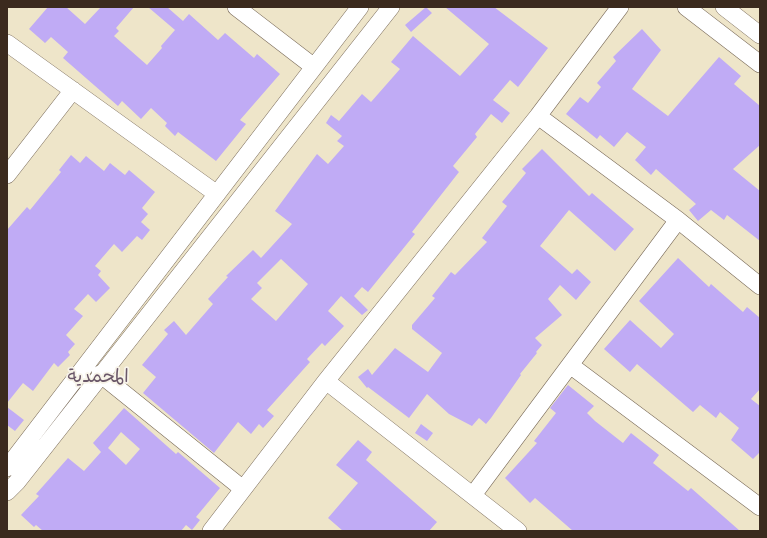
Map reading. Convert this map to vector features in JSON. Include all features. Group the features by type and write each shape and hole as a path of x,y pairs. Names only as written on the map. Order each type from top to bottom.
{"street":[{"path":"236,7 314,67"},
{"path":"7,468 360,7"},
{"path":"7,492 17,482 100,374 391,7"},
{"path":"210,531 326,380 538,116 620,7"},
{"path":"686,7 760,64"},
{"path":"724,7 760,35"},
{"path":"7,43 217,194"},
{"path":"7,175 73,90"},
{"path":"538,116 678,220 760,286"},
{"path":"472,495 678,220"},
{"path":"570,365 760,507"},
{"path":"100,374 243,489"},
{"path":"326,380 518,531"}],"building":[{"path":"48,7 66,7 85,24 101,7 134,7 116,28 119,31 114,36 147,65 175,30 148,7 167,7 183,21 189,14 218,40 225,33 254,58 257,54 280,74 240,120 246,124 216,161 178,132 175,136 165,126 167,123 151,108 141,119 122,101 118,106 63,58 68,52 51,37 45,43 29,29"},
{"path":"426,7 432,13 411,32 405,25"},
{"path":"445,7 494,7 548,48 518,87 510,80 493,100 510,113 502,123 491,114 475,134 477,137 453,166 459,172 412,232 415,234 368,292 362,287 354,296 368,310 362,315 341,296 328,311 344,326 325,346 322,343 307,359 310,362 267,410 274,416 263,428 259,424 251,434 238,422 214,453 143,393 156,377 142,365 168,334 164,330 174,321 186,335 213,304 208,299 228,277 226,276 253,250 261,258 292,224 275,211 317,154 328,164 344,146 337,141 342,136 326,123 331,115 339,121 362,94 371,102 400,69 391,62 413,36 460,76 489,44","holes":["281,259 308,284 276,321 251,299 262,288 257,283"]},
{"path":"642,29 661,50 632,89 668,116 719,57 741,76 734,84 760,106 760,145 733,169 760,191 760,241 727,215 724,220 711,210 698,221 689,210 696,204 656,169 651,175 635,160 646,147 627,132 614,147 600,135 597,139 566,114 580,97 588,103 601,87 597,83 616,61 613,57"},
{"path":"542,149 589,196 592,193 634,229 615,251 569,210 540,246 572,274 577,269 591,282 576,300 560,285 548,299 562,315 535,338 542,345 520,374 521,375 491,418 486,424 479,418 472,426 449,414 427,394 409,418 368,387 367,388 358,377 368,369 372,375 395,348 428,372 442,353 412,329 412,325 435,298 432,296 451,272 455,275 487,242 482,238 507,206 502,202 526,173 522,169"},
{"path":"71,155 80,163 86,156 104,171 110,163 125,175 129,170 155,192 142,208 148,214 141,222 150,230 142,240 137,236 122,252 114,244 95,266 101,271 98,275 110,288 96,302 88,294 74,309 83,316 66,335 75,344 68,352 70,355 58,367 54,363 33,391 23,383 7,403 7,230 27,207 30,210 61,172 59,170"},
{"path":"678,258 709,287 711,284 743,312 747,307 760,318 760,389 751,399 760,406 760,452 753,459 731,440 739,428 720,412 716,418 700,405 693,412 637,364 630,372 604,349 630,320 661,348 674,334 639,301"},
{"path":"568,385 594,406 587,413 595,421 623,443 631,433 659,455 653,463 688,491 691,488 740,531 573,531 535,498 530,503 505,478 537,443 534,441 556,413 550,408"},
{"path":"7,407 24,420 15,431 7,425"},
{"path":"124,408 176,454 178,452 220,488 196,517 200,520 192,530 186,525 181,531 43,531 36,525 34,527 21,515 39,496 36,494 68,458 84,471 101,452 93,443","holes":["121,432 140,449 126,465 108,448"]},
{"path":"421,424 433,433 427,441 415,433"},
{"path":"358,440 372,452 366,460 437,522 429,531 343,531 328,518 358,483 336,465"}],"district":[{"name":"المحمدية","path":"98,377"}]}
